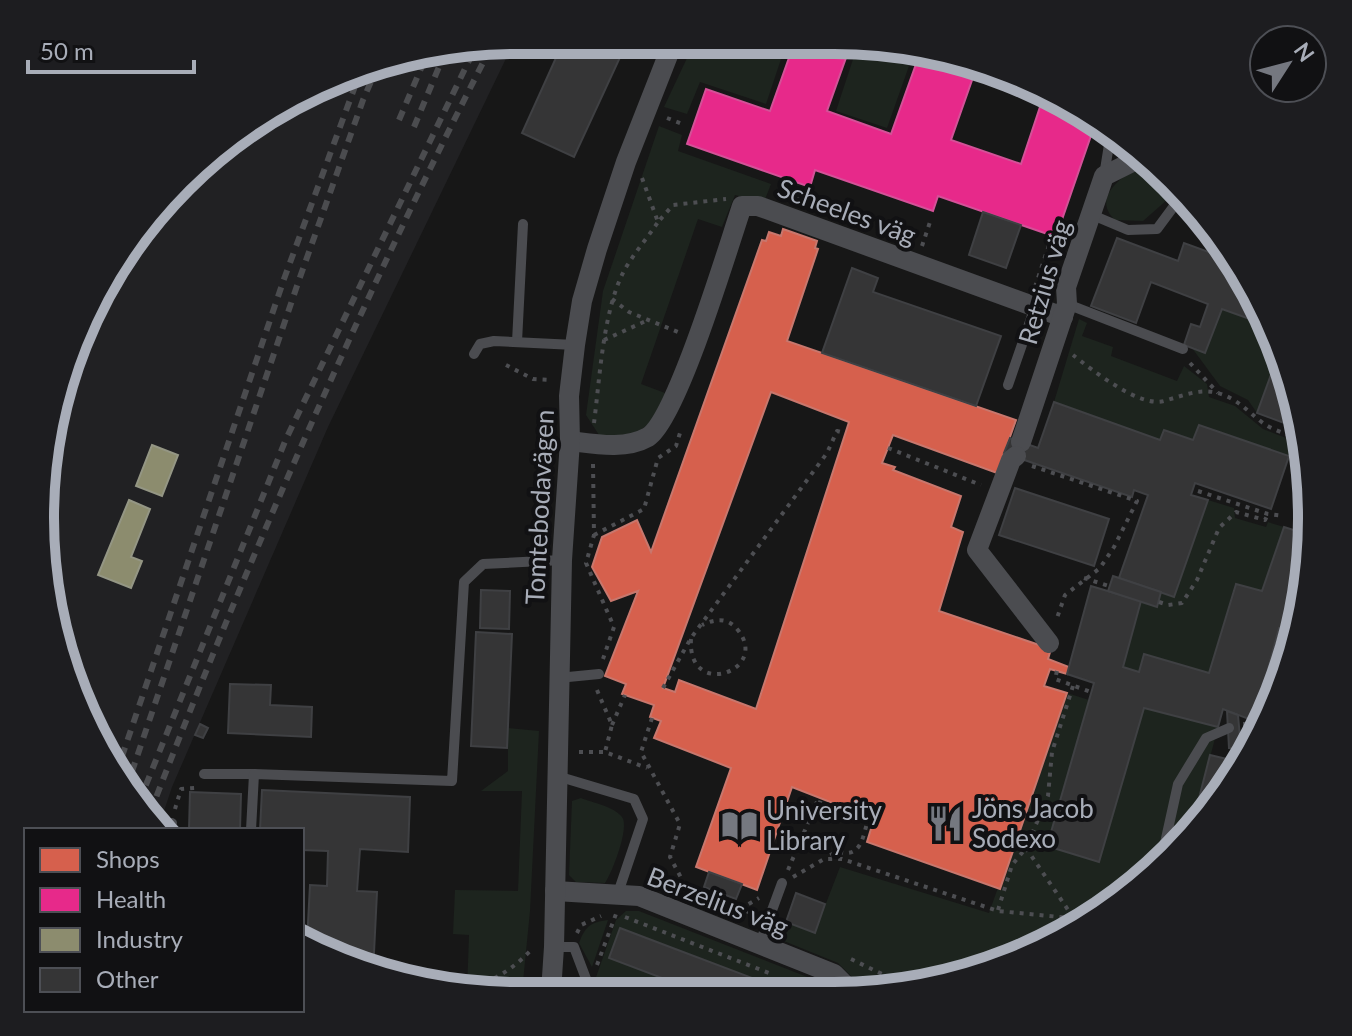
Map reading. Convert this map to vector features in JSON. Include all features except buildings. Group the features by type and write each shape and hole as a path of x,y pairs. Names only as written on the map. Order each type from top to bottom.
{"street":[{"name":"Tomtebodavägen","path":"549,982 544,946 555,891 562,560 570,441 569,396 575,345 582,301 626,162 668,54"},
{"path":"1104,176 1131,162"},
{"name":"Retzius väg","path":"1049,643 977,550 1056,341 1065,311 1066,287 1104,176"},
{"name":"Scheeles väg","path":"570,441 630,444 649,436 663,423 697,339 742,206 758,206 1032,306 1065,311"},
{"name":"Berzelius väg","path":"555,891 639,896 834,974 842,982"}],"lane":[{"path":"1104,176 1109,145"},
{"path":"1090,214 1128,230 1157,229 1175,204"},
{"path":"517,342 523,224"},
{"path":"1008,385 1032,306"},
{"path":"1065,311 1183,349"},
{"path":"474,354 480,344 494,341 575,345"},
{"path":"204,774 452,781 464,582 483,564 562,560"},
{"path":"558,678 599,674"},
{"path":"1165,843 1178,784 1206,738 1229,728"},
{"path":"251,828 254,774"},
{"path":"557,776 634,799 643,819 618,893"},
{"path":"760,943 782,883"},
{"path":"544,946 574,947 587,982"}],"path":[{"path":"626,162 636,164 658,222 673,205 722,197 742,206"},
{"path":"916,263 931,219"},
{"path":"1032,306 1050,242"},
{"path":"612,299 629,312 697,339"},
{"path":"604,340 648,320"},
{"path":"1056,341 1126,393 1160,403 1181,394 1218,393 1238,400 1265,425 1290,435"},
{"path":"1191,365 1218,393"},
{"path":"663,688 691,638 827,453 837,431 845,433"},
{"path":"593,444 594,535 586,563 614,627 595,686 612,725"},
{"path":"888,448 998,492"},
{"path":"1016,452 1137,501 1100,568 1065,595 1049,643"},
{"path":"1198,491 1268,514 1297,514"},
{"path":"1159,602 1168,605 1182,603 1197,580 1219,528 1236,512 1265,520 1268,514"},
{"path":"1084,578 1109,586"},
{"path":"691,638 690,650 697,666 708,674 723,675 737,668 745,653 744,637 732,623 715,619 700,626"},
{"path":"1057,671 1055,679 1091,692"},
{"path":"998,911 1012,865 1026,848 1048,796 1052,752 1073,686"},
{"path":"605,752 625,695"},
{"path":"652,718 641,752 680,824 670,857 686,887 769,920"},
{"path":"1245,724 1249,724"},
{"path":"181,789 195,788"},
{"path":"740,909 837,851 846,855 854,853 860,847 868,819 818,800 782,883"},
{"path":"1026,848 1074,915"},
{"path":"824,859 842,859 998,911 1070,917"},
{"path":"593,982 616,914 782,978"},
{"path":"489,981 544,946"},
{"path":"846,957 882,974 884,979"}],"shaded area":[{"path":"508,54 328,427 172,787 162,816 116,750 89,696 63,609 55,548 55,488 63,427 89,340 132,260 169,212 212,169 260,132 313,102 369,79 427,63"},
{"path":"689,54 783,54 766,104 700,82 687,114 664,107"},
{"path":"855,55 911,61 887,128 836,111"},
{"path":"659,126 682,135 678,151 771,184 764,202 735,195 722,227 698,219 641,384 665,393 654,416 642,429 626,435 601,438 586,415 603,291"},
{"path":"1138,167 1169,197 1143,221 1115,220 1108,211 1108,194"},
{"path":"1222,309 1254,320 1273,369 1257,413 1248,400 1220,386 1192,348 1205,353"},
{"path":"1079,319 1087,323 1082,336 1113,347 1111,356 1177,381 1184,366 1207,384 1209,397 1235,406 1263,429 1291,440 1292,446 1289,456 1199,425 1193,440 1164,430 1160,440 1054,402"},
{"path":"1208,500 1234,508 1235,518 1266,527 1268,522 1284,527 1262,591 1235,584 1209,673 1145,654 1139,672 1123,667 1141,601 1156,606 1161,592 1174,597"},
{"path":"1067,693 1089,700 1047,846 1099,862 1144,708 1218,727 1197,806 1183,824 1140,867 1092,904 1012,947 925,973 856,981 838,963 774,937 780,921 815,932 840,867 989,913"},
{"path":"508,728 539,731 530,911 523,982 467,979 469,935 453,934 455,890 518,891 522,791 481,791 508,771"},
{"path":"581,798 613,810 624,822 619,850 605,883 576,882 569,875 572,801"},
{"path":"626,911 639,911 816,982 594,982 616,920"},
{"path":"608,920 592,967 579,943 589,926"}],"railway":[{"path":"153,804 228,617 311,424 487,55"},
{"path":"143,791 286,439 471,57"},
{"path":"414,127 442,61"},
{"path":"399,120 423,64"},
{"path":"131,774 299,280 373,78"},
{"path":"121,759 284,279 356,83"}],"place":[{"name":"Jöns Jacob Sodexo","path":"946,823"},
{"name":"University Library","path":"740,825"}]}
